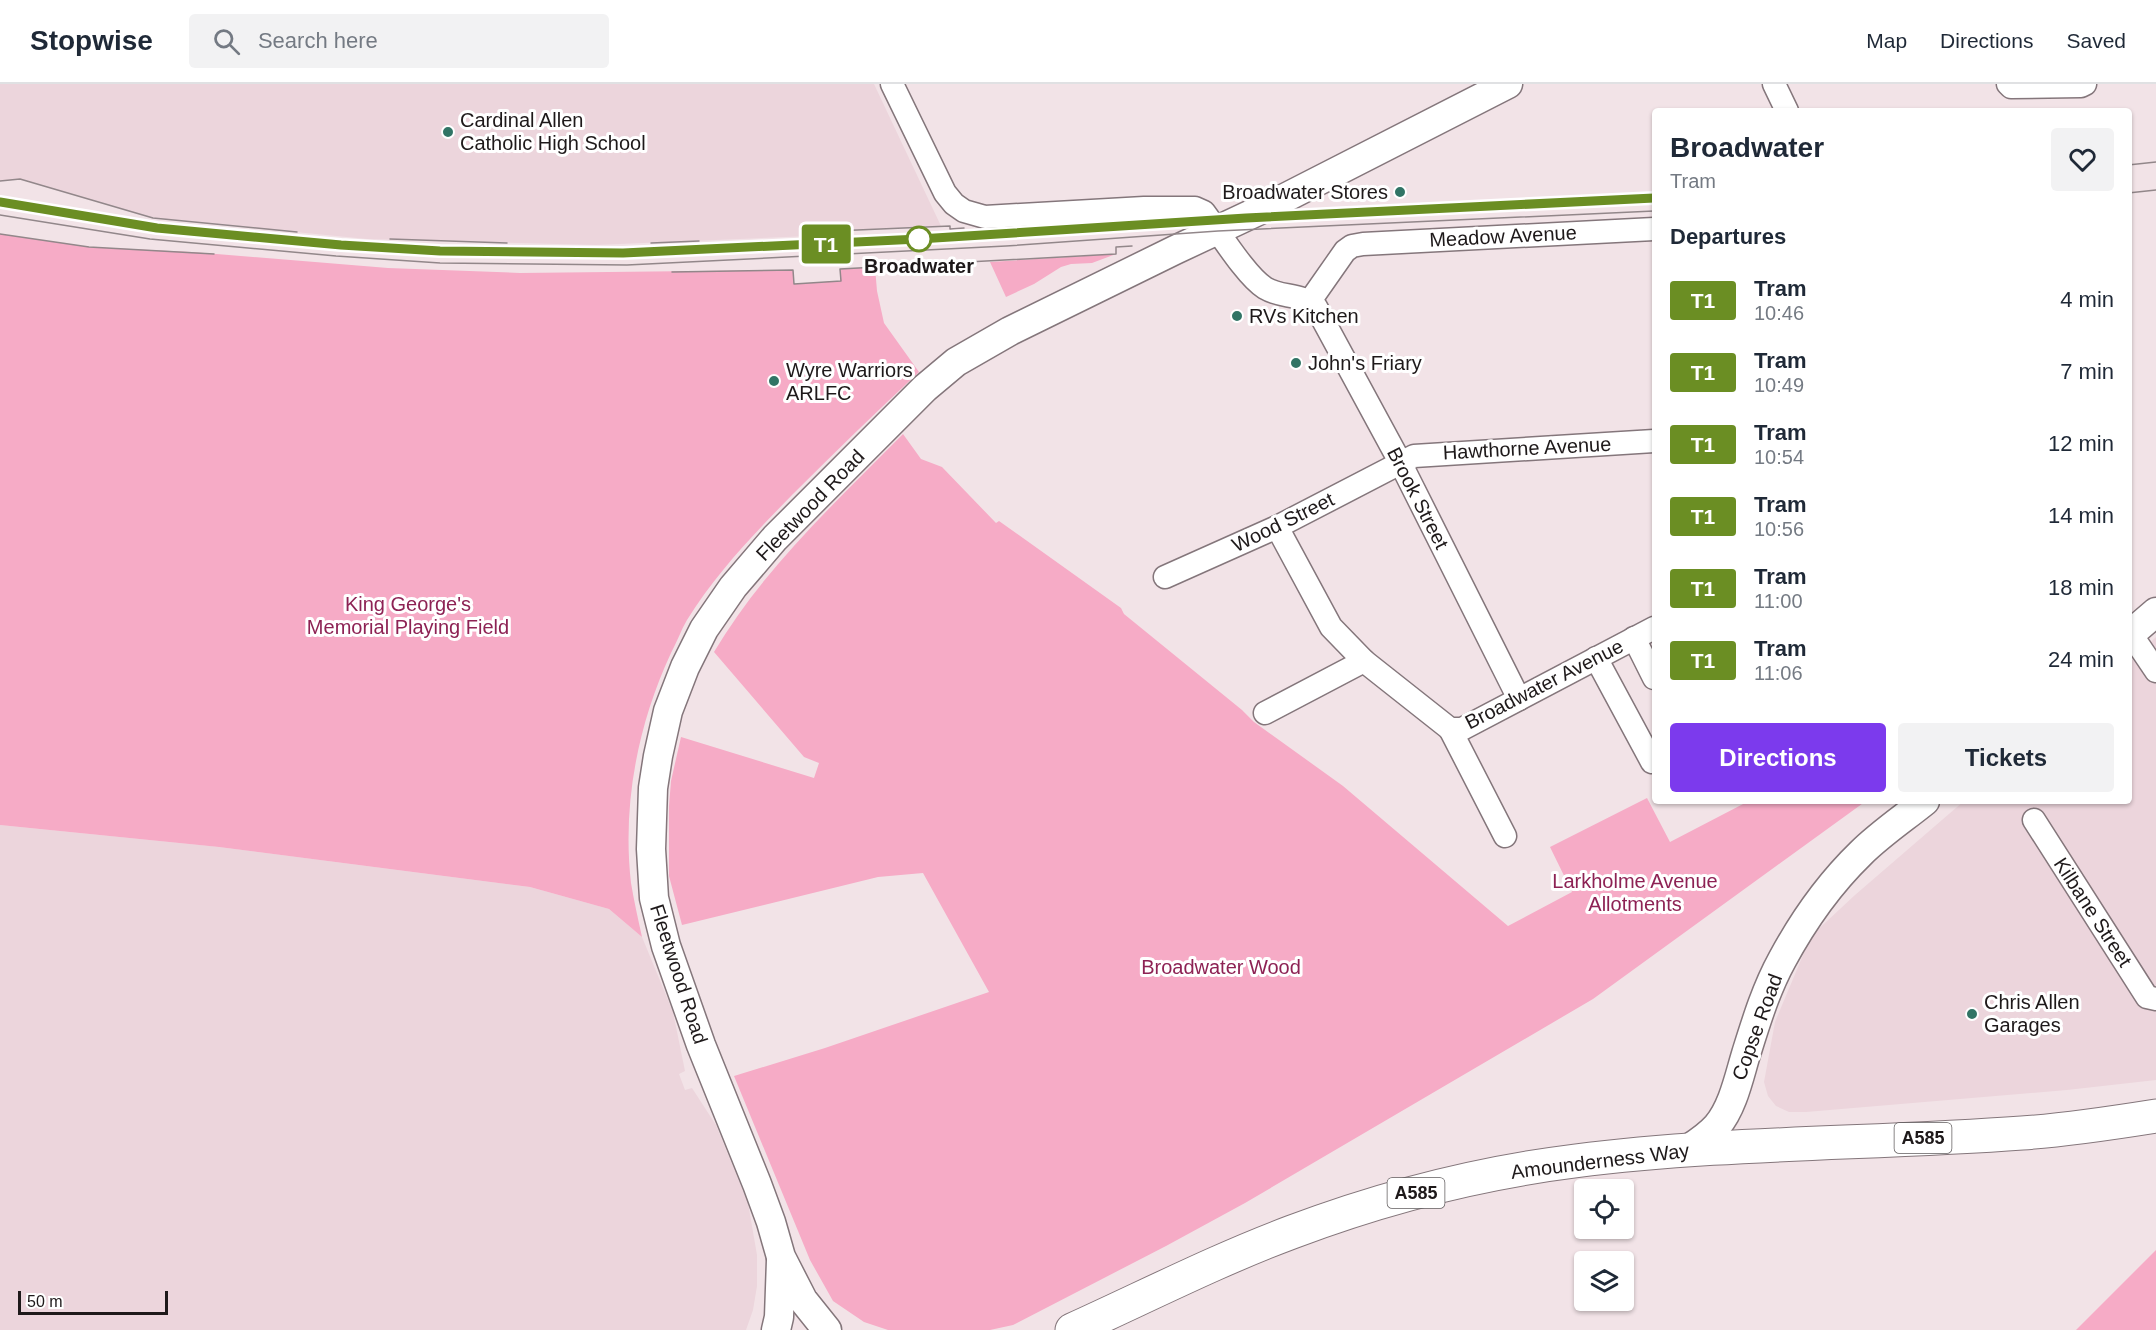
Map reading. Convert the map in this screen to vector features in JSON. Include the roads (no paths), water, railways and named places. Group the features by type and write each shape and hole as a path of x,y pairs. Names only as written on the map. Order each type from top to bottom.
{"highway":[{"name":"Amounderness Way","path":"1072,1330 1241,1252 1303,1228 1403,1196 1455,1183 1552,1165 1688,1149 2023,1133 2097,1126 2156,1116"}],"street":[{"path":"892,84 937,180 954,204 964,211 985,217 1144,208 1195,208 1204,212 1255,281 1267,290 1310,301"},
{"name":"Fleetwood Road","path":"827,1330 803,1300 781,1257 764,1203 690,1015 666,946 654,898 651,849 653,788 668,711 685,667 704,629 733,587 775,538 926,388 956,362 1010,331 1218,231 1508,84"},
{"path":"1774,84 1785,108"},
{"path":"2008,84 2011,87 2081,86 2085,84"},
{"name":"Meadow Avenue","path":"1310,301 1345,251 1352,246 1652,229"},
{"name":"Brook Street","path":"1310,301 1321,315 1400,462 1519,699"},
{"name":"Hawthorne Avenue","path":"1400,462 1423,454 1652,441"},
{"name":"Wood Street","path":"1164,577 1277,527 1400,462"},
{"name":"Broadwater Avenue","path":"1277,527 1330,627 1364,662 1450,729 1462,729 1652,629"},
{"path":"2132,633 2156,612"},
{"path":"1634,638 1652,674"},
{"path":"2132,638 2156,671"},
{"path":"1596,658 1652,762"},
{"path":"1265,712 1364,662"},
{"path":"1450,729 1505,836"},
{"name":"Copse Road","path":"1688,1149 1705,1138 1718,1125 1737,1084 1763,1000 1781,961 1798,933 1820,901 1861,853 1921,804"},
{"name":"Kilbane Street","path":"2034,820 2147,996 2156,999"},
{"name":"Fleetwood Road","path":"776,1330 779,1317 781,1257"}],"tram line":[{"path":"2132,165 2156,162"},
{"path":"0,181 20,179 153,218 297,232"},
{"path":"2132,193 2156,190"},
{"path":"0,202 157,228 341,245 440,251 623,253 1652,198"},
{"name":"T1","path":"0,202 157,228 341,245 440,251 623,253 1652,198"},
{"path":"0,215 150,239 336,256 440,263 627,265 1006,246 1218,231 1652,211"},
{"path":"819,236 834,235 834,231 950,226 950,229 964,228"},
{"path":"0,234 89,247 214,254"},
{"path":"390,239 507,243"},
{"path":"651,243 699,241"},
{"path":"672,272 793,270 794,284 841,281 840,269 1116,254 1116,247 1132,246"}],"place":[{"name":"Cardinal Allen Catholic High School","path":"448,132"},
{"name":"Broadwater Stores","path":"1400,192"},
{"name":"Broadwater","path":"919,239"},
{"name":"RVs Kitchen","path":"1237,316"},
{"name":"John's Friary","path":"1296,363"},
{"name":"Wyre Warriors ARLFC","path":"774,381"},
{"name":"Chris Allen Garages","path":"1972,1014"}],"park label":[{"name":"King George's Memorial Playing Field","path":"408,616"},
{"name":"Larkholme Avenue Allotments","path":"1635,892"},
{"name":"Broadwater Wood","path":"1221,967"}]}
